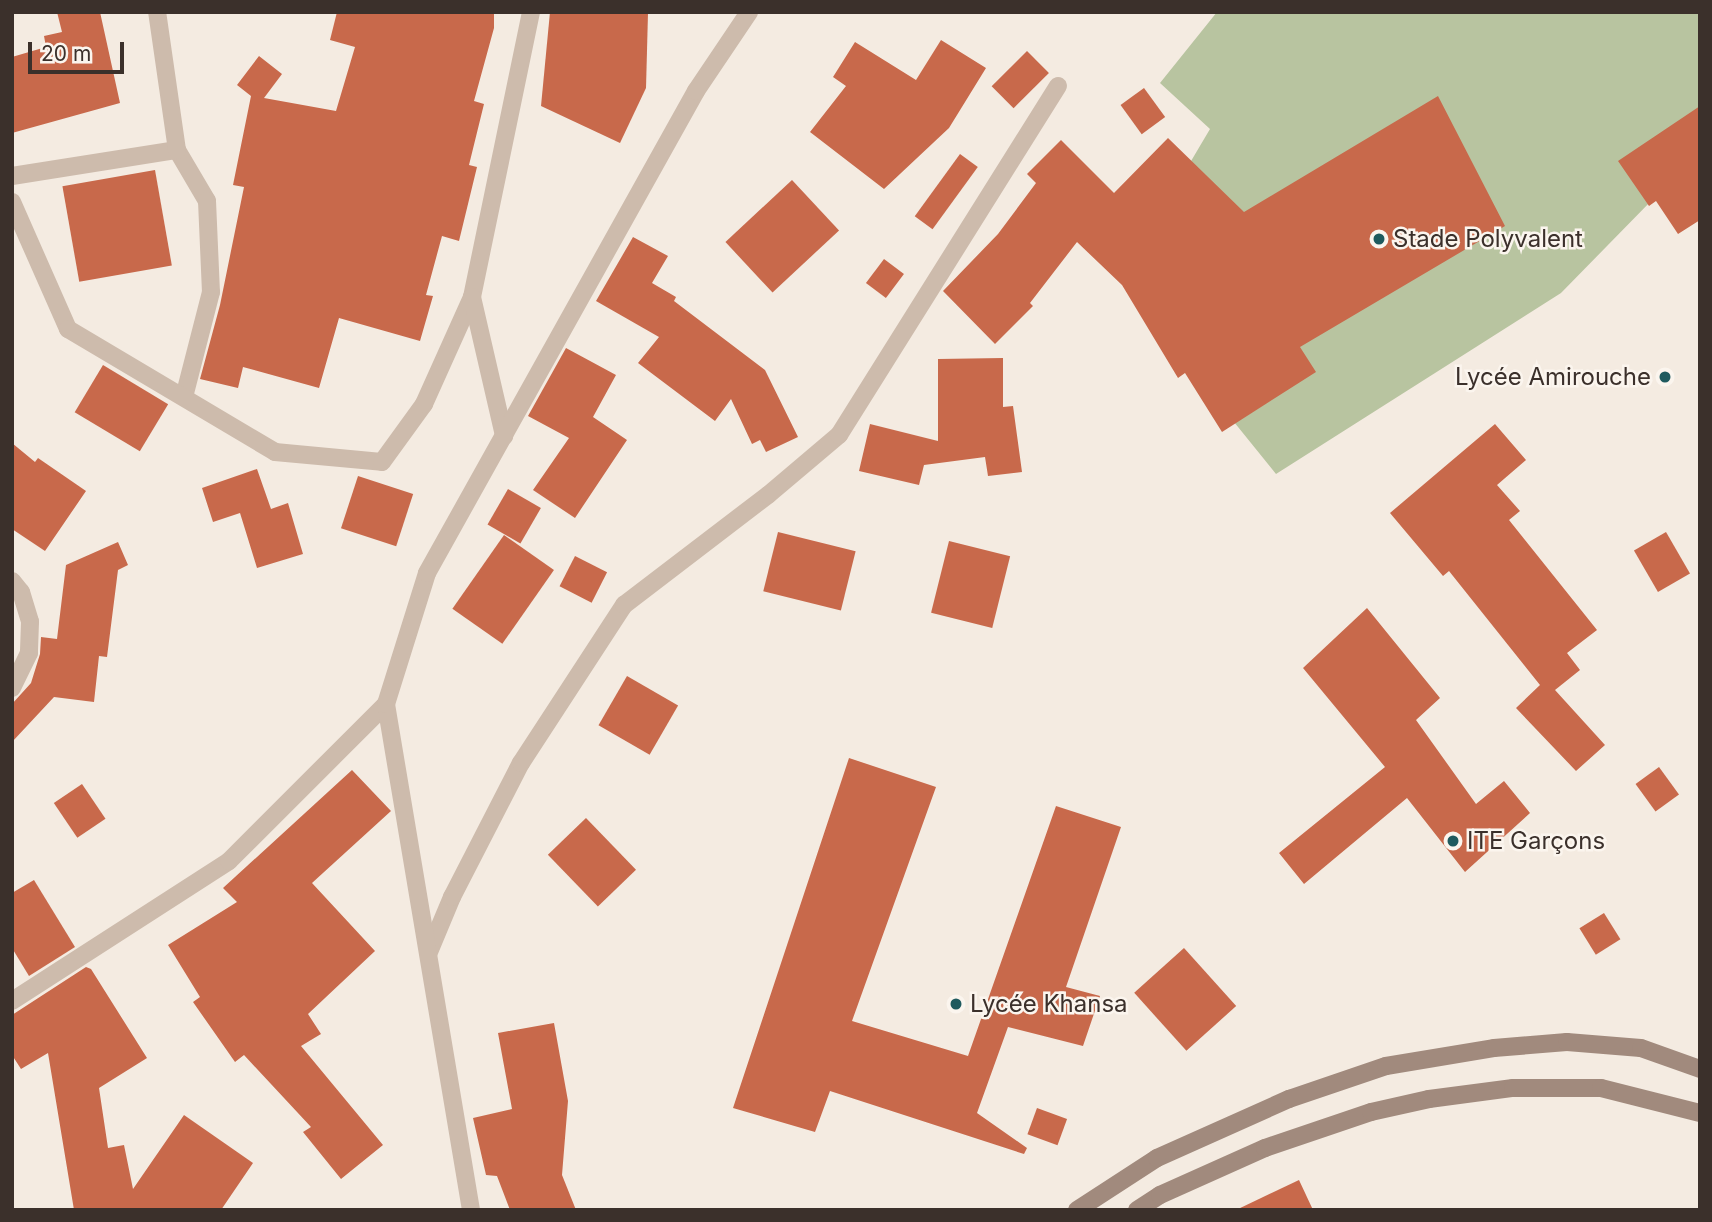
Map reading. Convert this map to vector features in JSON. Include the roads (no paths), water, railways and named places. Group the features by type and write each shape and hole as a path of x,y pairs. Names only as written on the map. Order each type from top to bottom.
{"main road":[{"path":"1077,1210 1157,1158 1289,1099 1386,1066 1494,1048 1567,1042 1641,1048 1700,1069"},
{"path":"1137,1210 1160,1195 1265,1148 1371,1111 1429,1099 1513,1088 1601,1088 1700,1114"}],"street":[{"path":"157,12 177,150 207,201 211,292 184,397"},
{"path":"12,202 68,329 275,452 382,462 424,404 472,297 531,12"},
{"path":"471,1210 386,704 427,573 696,91 749,12"},
{"path":"428,954 452,897 521,762 624,605 768,495 839,435 1058,86"},
{"path":"12,176 177,150"},
{"path":"472,297 504,436"},
{"path":"12,581 21,592 30,622 29,653 12,688"},
{"path":"12,1001 229,861 386,704"}],"place":[{"name":"Stade Polyvalent","path":"1379,239"},
{"name":"Lycée Amirouche","path":"1665,377"},
{"name":"ITE Garçons","path":"1453,841"},
{"name":"Lycée Khansa","path":"956,1004"}]}
